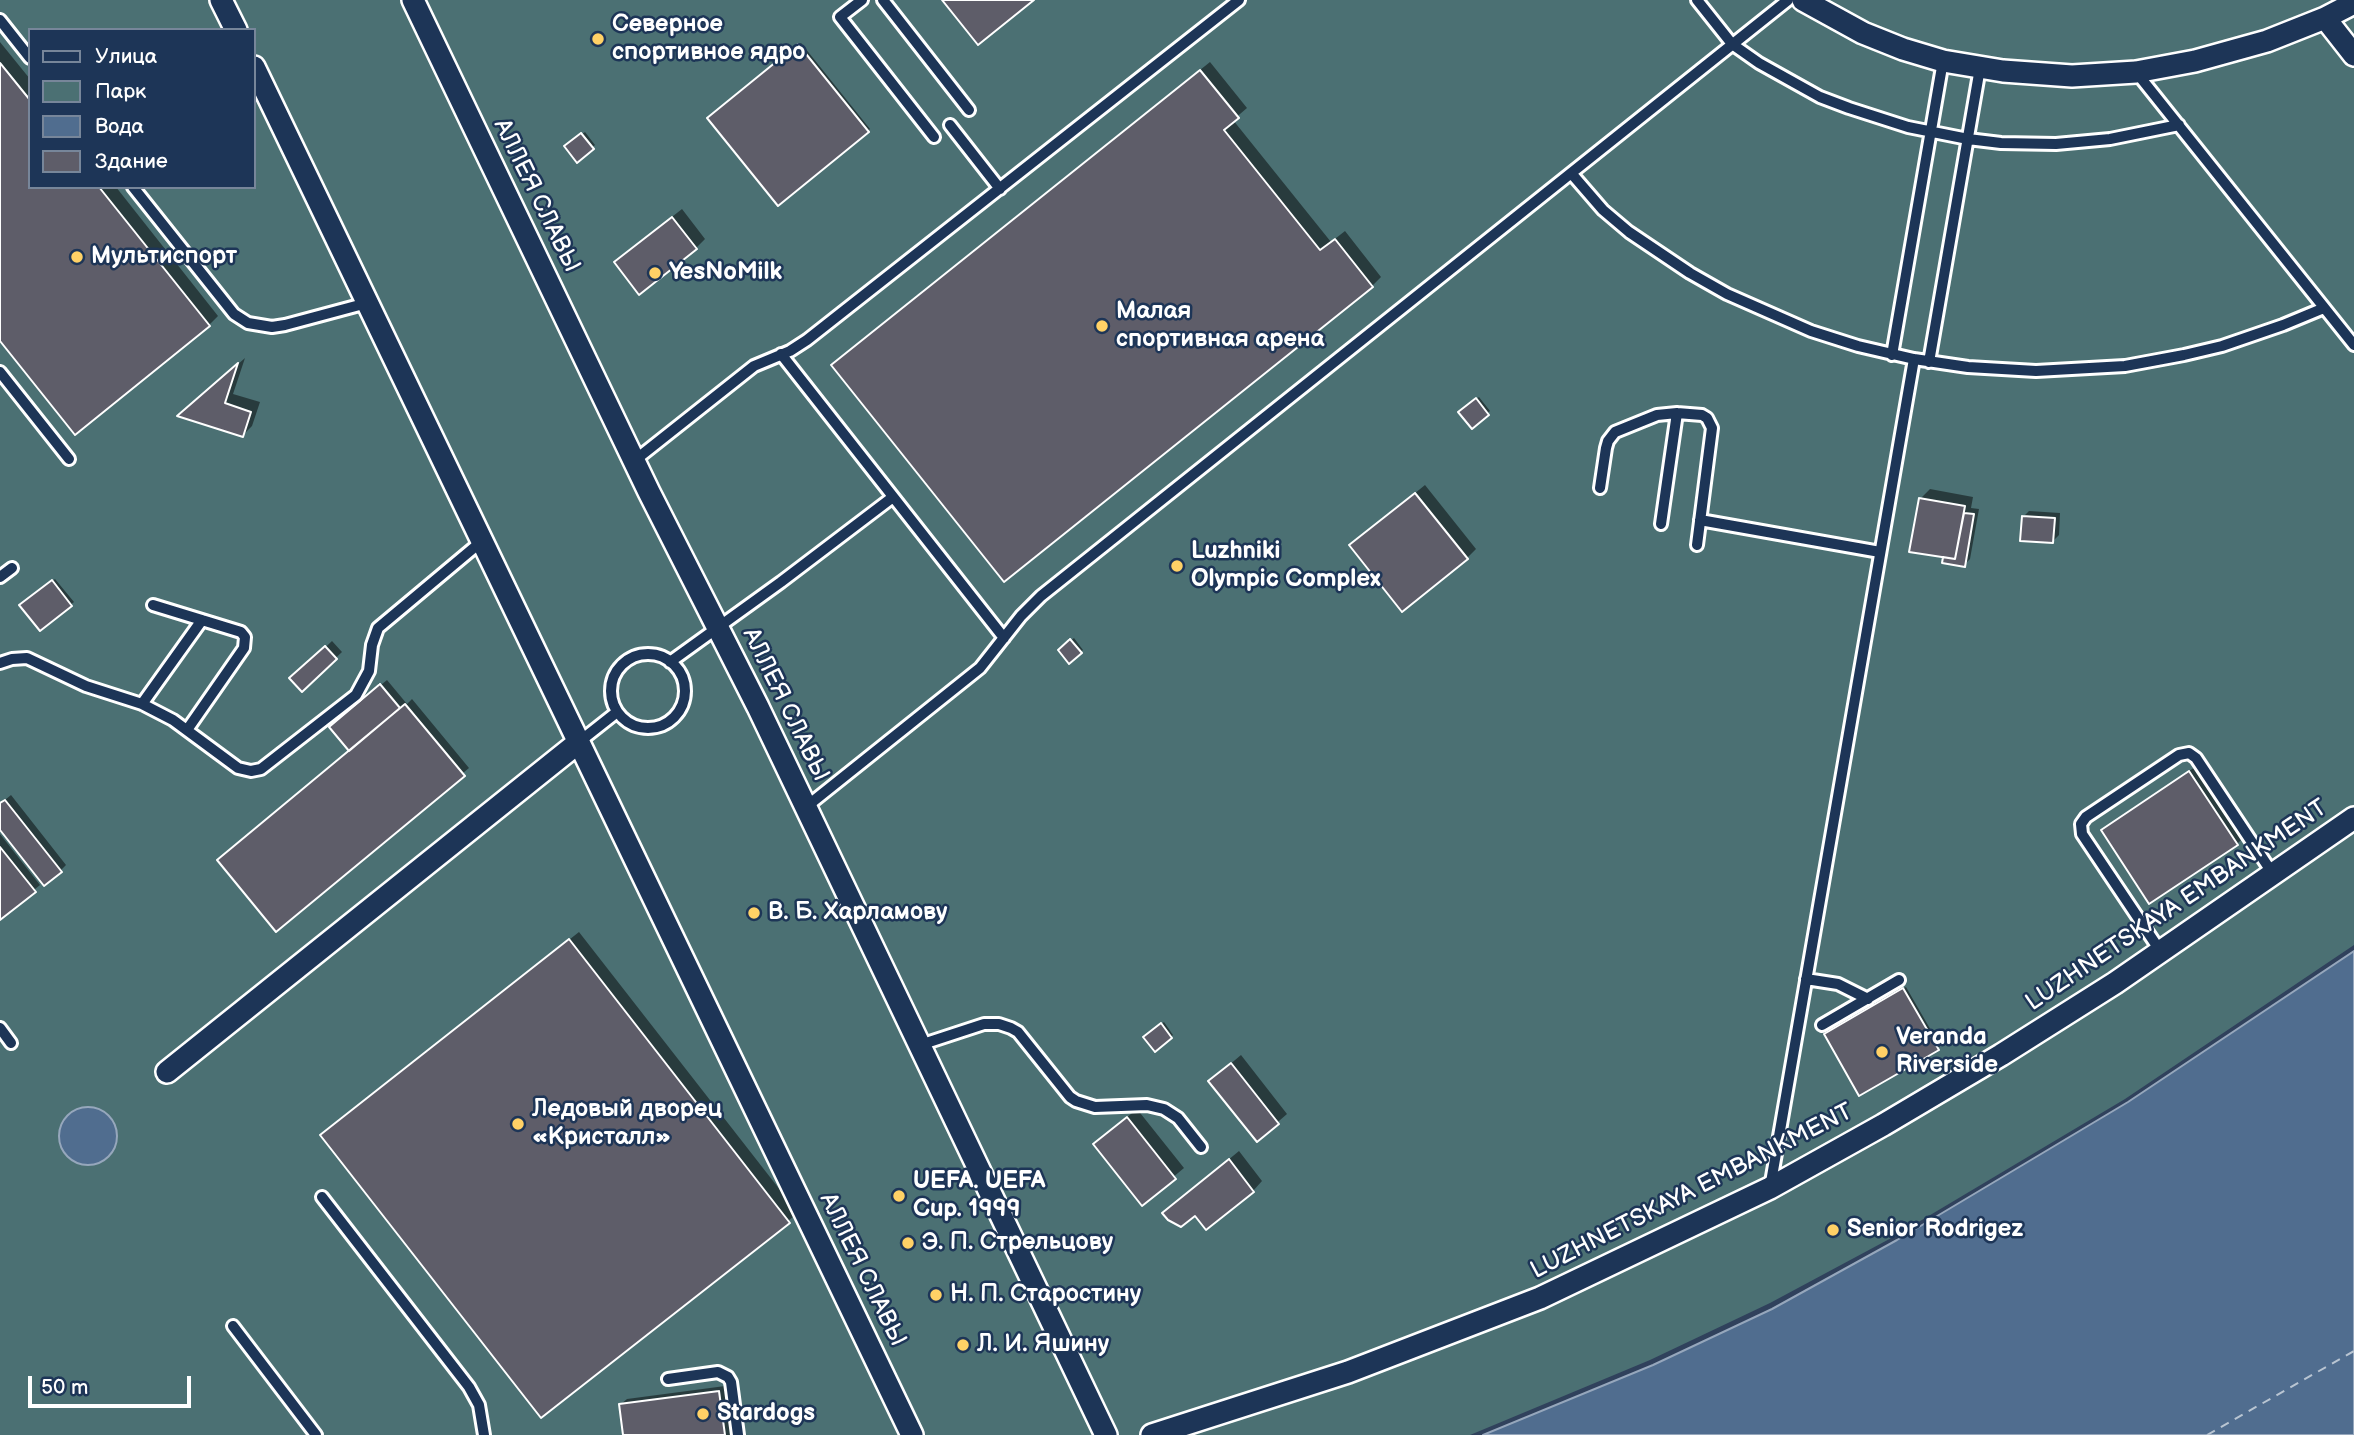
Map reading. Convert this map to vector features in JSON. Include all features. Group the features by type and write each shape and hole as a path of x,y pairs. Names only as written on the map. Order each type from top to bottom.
{"street":[{"path":"221,0 235,28"},
{"name":"АЛЛЕЯ СЛАВЫ","path":"413,0 634,461 806,807 1106,1435"},
{"path":"1803,0 1863,33 1943,61 1980,68 2072,76 2136,72 2231,52 2325,18 2354,3"},
{"path":"2325,18 2349,49"},
{"name":"АЛЛЕЯ СЛАВЫ","path":"256,72 912,1435"},
{"path":"167,1072 579,742"},
{"name":"LUZHNETSKAYA EMBANKMENT","path":"1152,1435 1348,1372 1540,1298 1770,1188 2001,1055 2115,983 2354,818"}],"lane":[{"path":"862,0 840,18 934,137"},
{"path":"883,0 969,110"},
{"path":"634,461 750,369 807,340 1239,0"},
{"path":"1697,0 1732,44 1769,69 1820,97 1882,120 1968,139 2029,144 2081,142 2179,125"},
{"path":"806,807 980,668 1021,616 1041,597 1788,0"},
{"path":"0,20 28,55"},
{"path":"1892,355 1943,61"},
{"path":"1929,362 1980,68"},
{"path":"2136,72 2354,345"},
{"path":"950,125 1000,189"},
{"path":"1571,173 1603,210 1629,232 1727,294 1811,331 1892,355 1929,362 2036,371 2125,366 2222,346 2324,308"},
{"path":"135,189 234,314 248,323 285,326 368,303"},
{"path":"781,355 1004,638"},
{"path":"1770,1188 1914,359"},
{"path":"0,372 69,459"},
{"path":"1600,488 1608,441 1615,432 1646,418 1677,413 1702,415 1707,418 1712,428 1697,545"},
{"path":"1661,524 1677,413"},
{"path":"670,662 893,497"},
{"path":"1700,520 1881,552"},
{"path":"0,663 27,658 100,691 142,704 173,720 238,768 251,771 267,766 356,695 369,671 375,634 382,623 482,541"},
{"path":"0,577 12,568"},
{"path":"153,605 241,632 246,642 187,730"},
{"path":"142,704 202,620"},
{"path":"651,654 670,662 677,669 684,688 680,708 674,717 653,727 639,727 627,721 617,712 611,692 616,672 631,658 651,654"},
{"path":"579,742 617,712"},
{"path":"2161,951 2082,834 2081,824 2086,817 2179,755 2189,753 2196,758 2273,874"},
{"path":"1806,978 1838,984 1868,999"},
{"path":"1822,1025 1899,980"},
{"path":"919,1045 984,1024 999,1024 1011,1028 1018,1032 1076,1101 1095,1107 1147,1105 1164,1109 1178,1118 1201,1147"},
{"path":"0,1028 11,1042"},
{"path":"322,1197 469,1387 479,1405 484,1435"},
{"path":"233,1326 316,1435"},
{"path":"668,1379 718,1373 728,1377 731,1382 738,1435"}],"green space":[{"name":"Luzhniki Olympic Complex","path":"0,0 2354,0 2354,945 2125,1099 1895,1236 1770,1303 1650,1360 1470,1435 0,1435"}],"water":[{"path":"2354,951 2354,1435 1483,1435 1653,1365 1772,1309 1897,1240 2128,1102"},
{"path":"82,1107 94,1107 109,1115 117,1130 117,1142 109,1157 94,1165 82,1165 67,1157 59,1142 59,1130 67,1115"}],"building":[{"path":"942,0 1034,0 978,45"},
{"path":"798,44 869,132 778,206 707,118"},
{"name":"Мультиспорт","path":"0,63 28,98 28,189 101,189 210,326 75,435 0,341"},
{"name":"Малая спортивная арена","path":"1200,70 1239,118 1224,130 1320,250 1335,239 1373,287 1004,582 831,365"},
{"path":"581,133 594,149 577,163 564,146"},
{"path":"672,217 697,249 639,295 614,262"},
{"path":"238,363 225,403 251,412 243,437 177,416"},
{"path":"1476,398 1489,415 1472,429 1458,412"},
{"path":"1415,493 1468,559 1402,612 1349,545"},
{"path":"1919,498 1965,506 1955,559 1909,552"},
{"path":"1964,513 1974,514 1965,567 1942,563 1943,557 1955,559"},
{"path":"2022,516 2055,518 2053,543 2020,541"},
{"path":"52,580 72,606 40,631 19,605"},
{"path":"1070,639 1082,653 1069,664 1058,650"},
{"path":"325,646 337,659 302,692 289,678"},
{"path":"380,684 400,708 349,751 329,727"},
{"path":"405,704 465,776 276,932 217,860"},
{"path":"2189,771 2238,845 2149,904 2101,830"},
{"path":"5,800 62,872 44,886 0,830 0,803"},
{"path":"0,847 36,892 0,920"},
{"path":"569,939 790,1223 541,1418 320,1135"},
{"path":"1903,988 1939,1050 1859,1096 1824,1034"},
{"path":"1161,1023 1172,1038 1155,1052 1143,1037"},
{"path":"1231,1063 1279,1124 1257,1142 1208,1081"},
{"path":"1127,1117 1176,1179 1142,1206 1093,1144"},
{"path":"1229,1159 1254,1192 1206,1230 1195,1216 1181,1227 1168,1220 1162,1213"},
{"path":"719,1391 725,1435 623,1435 619,1404"}],"ferry route":[{"path":"2207,1435 2354,1351"}],"place":[{"name":"Северное спортивное ядро","path":"598,39"},
{"name":"Мультиспорт","path":"77,257"},
{"name":"YesNoMilk","path":"655,273"},
{"name":"Малая спортивная арена","path":"1102,326"},
{"name":"Luzhniki Olympic Complex","path":"1177,566"},
{"name":"В. Б. Харламову","path":"754,913"},
{"name":"Veranda Riverside","path":"1882,1052"},
{"name":"Ледовый дворец «Кристалл»","path":"518,1124"},
{"name":"UEFA. UEFA Cup. 1999","path":"899,1196"},
{"name":"Senior Rodrigez","path":"1833,1230"},
{"name":"Э. П. Стрельцову","path":"908,1243"},
{"name":"Н. П. Старостину","path":"936,1295"},
{"name":"Л. И. Яшину","path":"963,1345"},
{"name":"Stardogs","path":"703,1414"}]}
